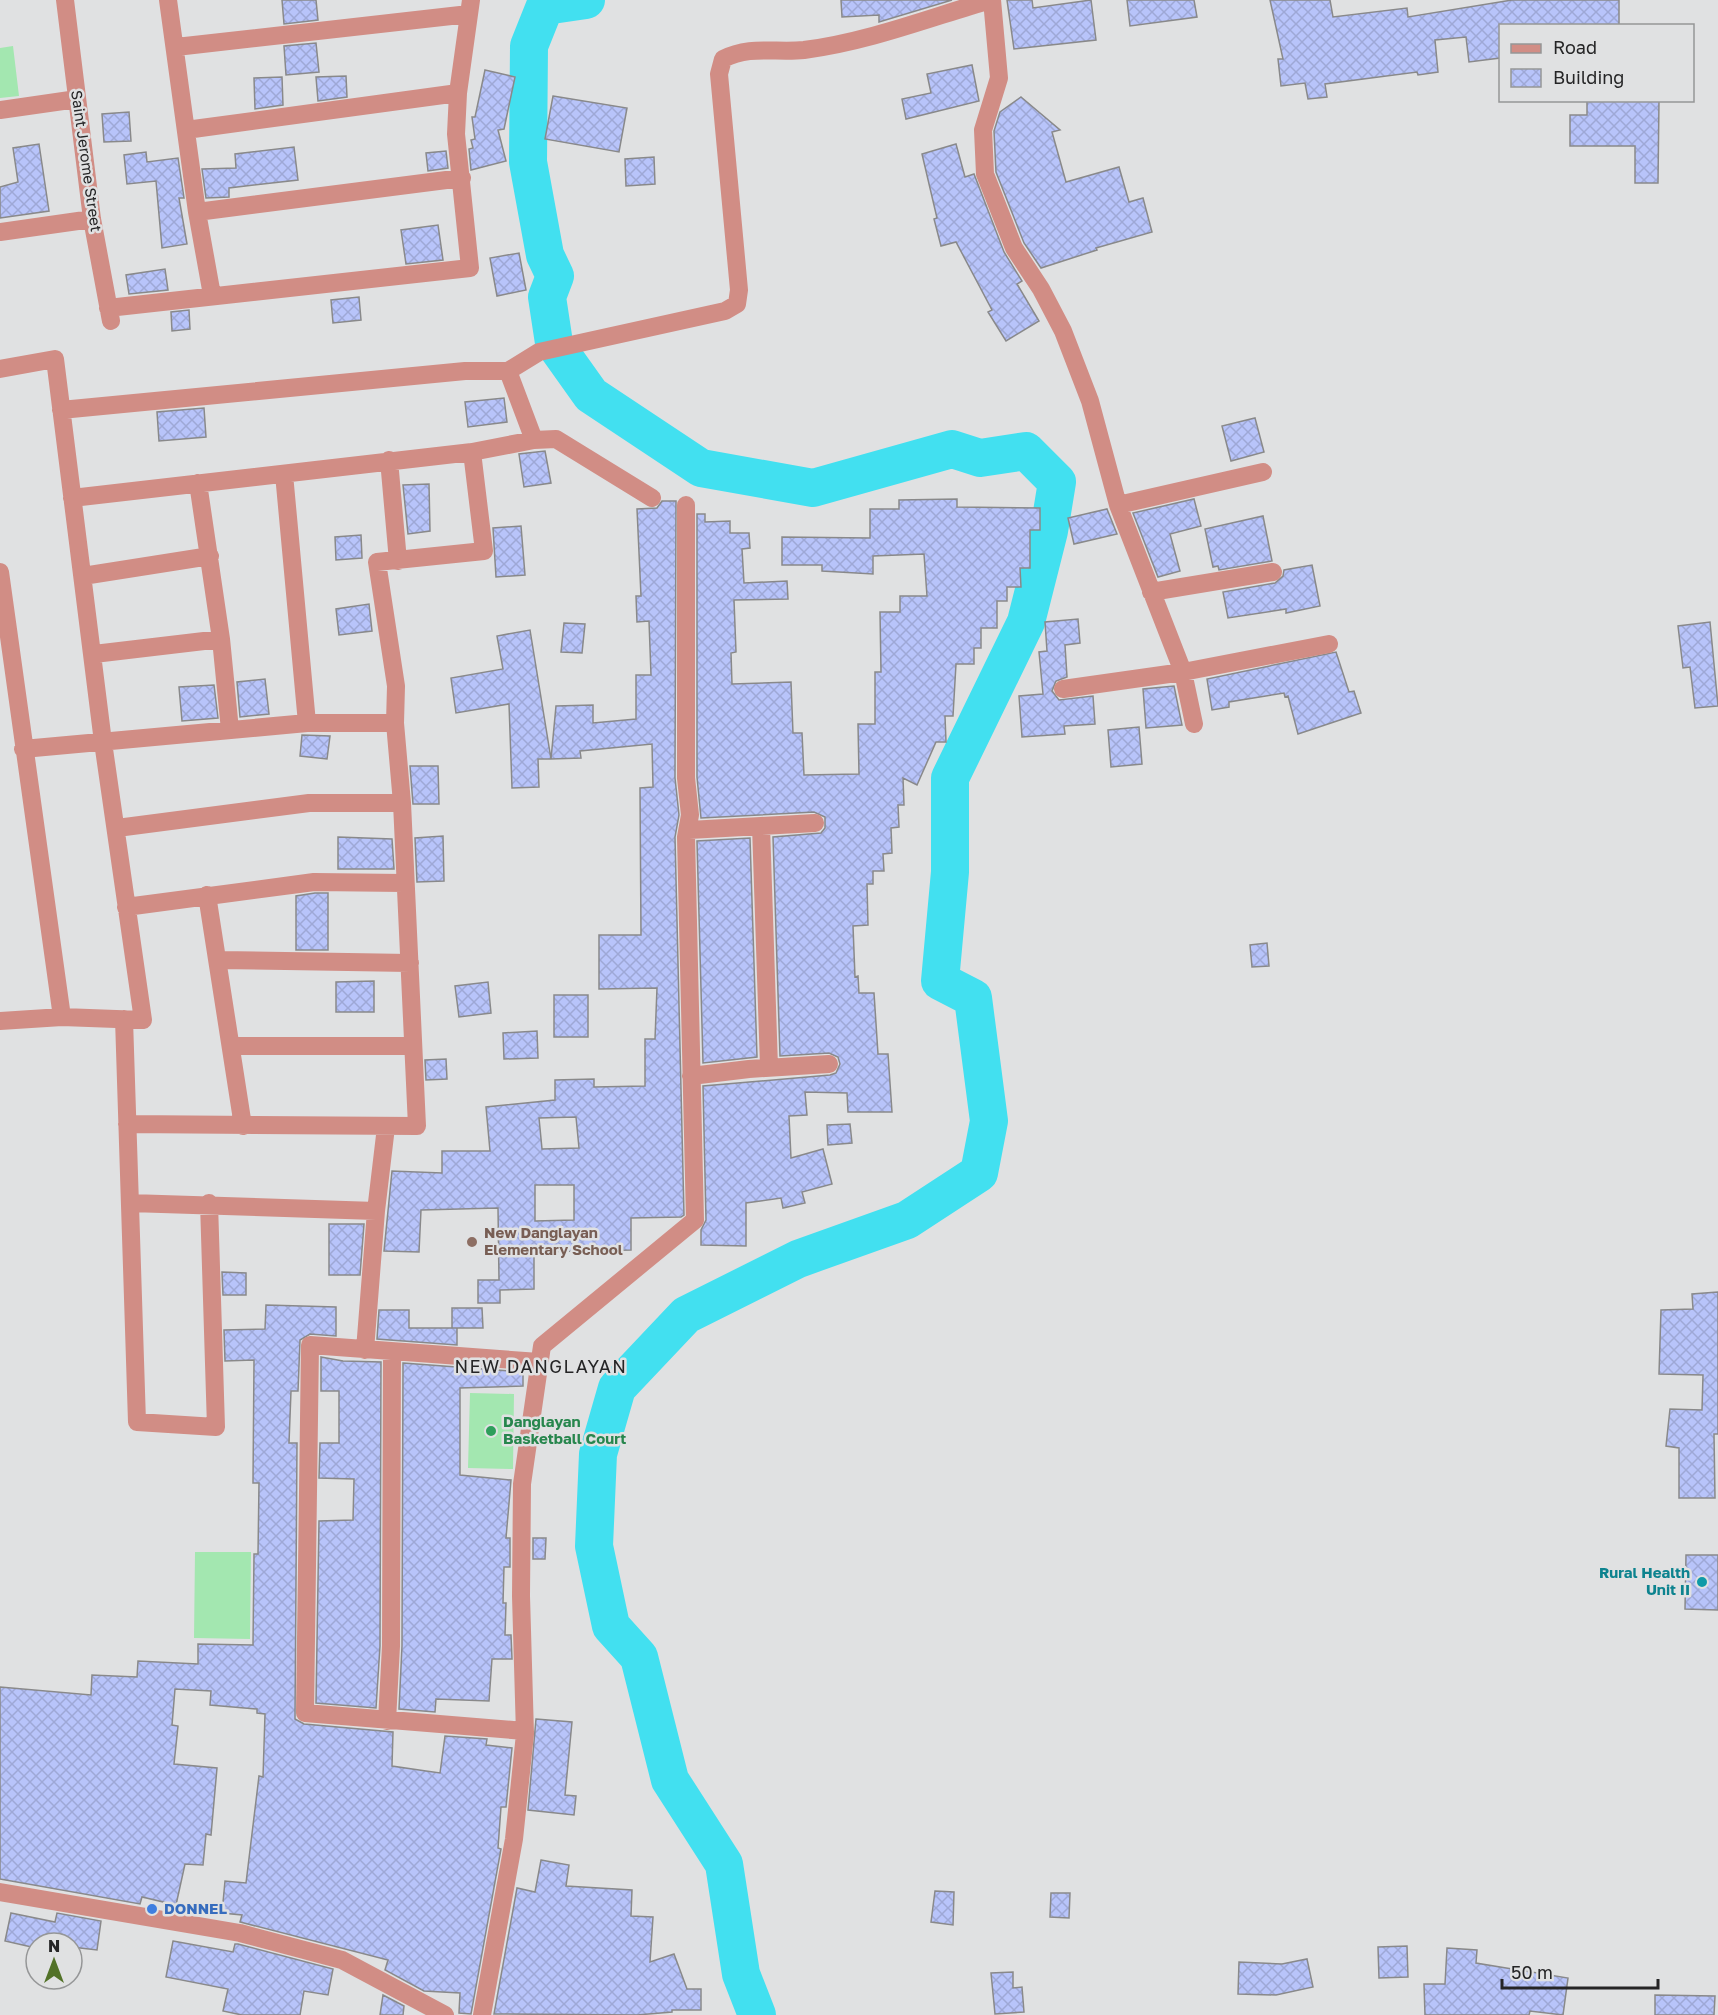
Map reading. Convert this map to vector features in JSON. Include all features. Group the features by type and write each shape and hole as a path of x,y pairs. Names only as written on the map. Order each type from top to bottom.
{"street":[{"name":"Saint Jerome Street","path":"65,0 92,219 110,315 212,295"},
{"path":"168,0 197,212 212,295 470,268 456,134 458,93 470,7 176,47"},
{"path":"61,410 465,371 508,371 539,352 725,311 737,304 739,290 718,74 723,59 738,51 803,50 864,38 991,0 999,78 983,130 986,174 1014,248 1041,289 1062,331 1090,401 1118,505 1183,672 1194,724"},
{"path":"186,130 458,93"},
{"path":"0,110 77,99"},
{"path":"197,212 462,178"},
{"path":"0,232 92,219"},
{"path":"0,369 56,359 103,742 143,1020 62,1017 0,1021"},
{"path":"508,371 534,440"},
{"path":"72,498 284,474 389,459 472,452 534,440 556,439 652,498"},
{"path":"128,1124 417,1126 402,802 395,723 396,686 377,562 484,551 472,452"},
{"path":"389,459 398,561"},
{"path":"1118,505 1263,472"},
{"path":"284,474 307,723"},
{"path":"198,483 221,639 230,730"},
{"path":"482,2015 514,1839 525,1731 521,1596 522,1484 542,1346 695,1220 686,837 689,830 686,778 686,505"},
{"path":"83,576 210,556"},
{"path":"0,572 62,1017"},
{"path":"1151,592 1273,572"},
{"path":"94,654 221,639"},
{"path":"1063,689 1183,672 1329,644"},
{"path":"23,750 307,723 395,723"},
{"path":"117,828 309,802 402,802"},
{"path":"689,830 815,823"},
{"path":"761,826 769,1067"},
{"path":"126,906 314,882 405,883"},
{"path":"207,896 243,1126"},
{"path":"218,960 410,963"},
{"path":"124,1019 137,1422 216,1427 209,1203"},
{"path":"231,1046 413,1046"},
{"path":"691,1076 769,1067 829,1064"},
{"path":"365,1350 376,1211 386,1127"},
{"path":"130,1203 209,1203 376,1211"},
{"path":"525,1731 305,1713 310,1345 539,1362"},
{"path":"387,1721 391,1646 392,1352"},
{"path":"0,1892 240,1934 342,1960 445,2015"}],"green space":[{"path":"13,46 19,96 0,98 0,48"},
{"name":"Danglayan Basketball Court","path":"470,1393 514,1394 513,1469 468,1468"},
{"path":"195,1552 251,1552 250,1639 194,1638"}],"building":[{"path":"282,0 316,0 318,20 284,24"},
{"path":"841,0 952,0 879,22 879,15 842,17"},
{"path":"1007,0 1032,0 1033,8 1091,0 1096,40 1014,49"},
{"path":"1127,0 1194,0 1197,17 1130,26"},
{"path":"1270,0 1330,0 1333,17 1407,8 1408,17 1512,0 1619,0 1619,24 1499,24 1499,58 1469,62 1466,37 1435,40 1438,72 1418,75 1417,72 1325,84 1327,97 1308,99 1305,83 1281,86 1278,59 1283,59"},
{"path":"316,43 319,72 286,75 284,46"},
{"path":"972,65 979,101 906,119 902,99 931,93 927,74"},
{"path":"485,70 515,77 504,129 498,130 506,161 471,170 469,149 473,148 471,140 475,139 472,117 475,117"},
{"path":"346,76 347,97 318,101 316,77"},
{"path":"282,77 283,105 255,109 254,78"},
{"path":"553,96 627,108 619,152 545,139"},
{"path":"1021,97 1060,130 1052,132 1066,182 1119,167 1129,202 1143,198 1152,232 1096,248 1097,250 1041,268 1024,243 996,172 994,131 1000,112"},
{"path":"1587,102 1659,102 1658,183 1635,183 1635,146 1570,146 1570,115 1587,115"},
{"path":"129,112 131,141 104,142 102,114"},
{"path":"39,144 49,211 0,218 0,187 18,182 13,148"},
{"path":"956,144 965,177 974,174 1004,252 1022,281 1017,284 1039,321 1006,341 988,312 992,310 956,242 941,246 934,219 937,218 922,154"},
{"path":"294,147 298,180 229,188 229,197 206,198 202,169 236,168 235,154"},
{"path":"446,151 448,168 428,171 426,153"},
{"path":"146,152 147,162 178,158 184,198 179,198 187,244 162,248 156,181 127,184 124,155"},
{"path":"654,157 655,184 626,186 625,159"},
{"path":"438,225 443,260 406,264 401,230"},
{"path":"519,253 526,290 497,296 490,258"},
{"path":"165,269 168,290 129,294 126,275"},
{"path":"359,297 361,320 333,323 331,300"},
{"path":"189,310 190,329 172,331 171,312"},
{"path":"504,398 507,422 468,427 465,402"},
{"path":"204,408 206,437 159,441 157,412"},
{"path":"1255,418 1264,452 1231,461 1222,426"},
{"path":"545,451 551,483 524,487 519,454"},
{"path":"429,484 430,531 408,534 403,485"},
{"path":"957,499 957,507 1040,508 1040,530 1030,530 1030,568 1020,568 1021,587 1007,587 1007,601 997,601 997,628 981,628 981,648 974,648 974,664 956,664 953,716 945,716 946,742 936,742 917,785 903,778 904,805 898,805 899,827 891,828 892,853 883,854 884,871 873,871 873,884 867,884 868,925 853,926 855,977 858,976 859,993 874,993 878,1054 888,1054 892,1112 848,1112 847,1093 805,1092 807,1115 789,1116 791,1158 823,1149 832,1184 802,1192 805,1203 783,1208 781,1198 746,1203 746,1246 701,1245 701,1230 706,1220 703,1086 830,1075 836,1073 840,1064 838,1057 829,1053 780,1056 773,837 821,833 825,828 825,817 814,812 701,818 697,777 697,514 705,514 705,522 730,521 730,533 749,533 750,548 742,549 744,583 787,581 788,599 734,600 736,652 731,653 732,684 791,682 793,733 802,733 804,775 859,774 858,724 875,724 875,672 881,672 880,612 900,612 900,596 927,596 924,554 873,556 873,574 822,571 822,565 782,565 782,537 870,538 870,509 899,509 899,500"},
{"path":"1194,499 1201,526 1170,534 1180,571 1158,577 1133,513"},
{"path":"662,501 676,501 675,778 679,815 675,837 684,1215 681,1217 631,1218 631,1250 534,1252 534,1289 500,1290 500,1303 478,1303 478,1280 499,1280 498,1208 421,1210 419,1252 384,1251 392,1171 442,1173 442,1151 490,1151 486,1107 555,1100 555,1080 594,1079 594,1087 645,1086 645,1039 655,1039 657,988 599,989 599,935 641,935 640,788 653,787 652,744 580,751 581,758 551,759 556,706 593,705 593,723 636,719 636,675 651,675 649,621 637,622 636,596 641,596 637,509 657,508","holes":["576,1117 579,1148 542,1149 539,1118","535,1185 574,1185 574,1220 535,1221"]},
{"path":"1107,509 1117,534 1074,544 1068,518"},
{"path":"1263,516 1272,561 1219,570 1218,566 1213,567 1205,529"},
{"path":"521,526 525,575 496,577 493,528"},
{"path":"361,535 362,558 336,560 335,537"},
{"path":"1312,565 1320,606 1286,613 1286,609 1228,618 1223,592 1275,583 1283,576 1284,570"},
{"path":"369,604 372,631 339,635 336,609"},
{"path":"1078,619 1080,643 1065,645 1067,677 1056,681 1052,691 1059,700 1093,696 1095,724 1064,726 1065,734 1022,737 1019,696 1043,694 1039,652 1047,651 1045,622"},
{"path":"1710,622 1718,706 1695,708 1690,667 1683,668 1678,626"},
{"path":"564,623 585,624 582,653 561,652"},
{"path":"530,630 551,759 538,759 539,787 512,788 509,704 456,713 451,678 503,669 497,636"},
{"path":"1336,652 1349,692 1354,691 1361,713 1298,734 1288,696 1285,697 1284,693 1229,702 1229,707 1212,710 1207,679"},
{"path":"265,679 269,714 240,717 237,682"},
{"path":"214,685 218,718 182,721 179,687"},
{"path":"1174,686 1182,725 1146,728 1143,689"},
{"path":"1139,727 1142,764 1111,767 1108,730"},
{"path":"302,735 330,736 327,759 300,756"},
{"path":"410,766 438,766 439,804 413,804"},
{"path":"443,836 444,881 417,882 415,838"},
{"path":"338,837 392,839 394,869 338,869"},
{"path":"750,838 757,1057 703,1063 697,841"},
{"path":"328,893 328,950 296,950 296,896"},
{"path":"1267,943 1269,966 1252,967 1250,945"},
{"path":"374,981 374,1012 336,1012 336,982"},
{"path":"488,982 491,1013 459,1017 455,986"},
{"path":"554,995 588,995 588,1037 554,1037"},
{"path":"537,1031 538,1058 504,1059 503,1033"},
{"path":"446,1059 447,1079 426,1080 425,1060"},
{"path":"850,1124 852,1143 828,1145 827,1125"},
{"path":"329,1224 364,1224 360,1275 329,1275"},
{"path":"222,1272 246,1273 246,1295 223,1295"},
{"path":"1718,1292 1718,1434 1714,1434 1715,1498 1679,1498 1679,1448 1666,1446 1670,1409 1702,1410 1703,1375 1659,1374 1661,1310 1693,1309 1692,1294"},
{"path":"266,1305 336,1307 336,1336 310,1334 300,1340 298,1391 291,1391 289,1443 297,1443 295,1719 304,1724 393,1732 392,1766 440,1773 445,1736 487,1739 486,1745 512,1748 506,1807 501,1807 498,1848 501,1849 471,2014 459,2013 460,1993 424,1991 385,1970 388,1960 240,1922 242,1915 222,1913 225,1881 246,1883 259,1776 263,1777 265,1714 257,1713 257,1709 210,1705 211,1691 175,1689 172,1725 178,1726 174,1764 217,1768 211,1835 206,1834 203,1865 185,1864 176,1905 142,1897 140,1904 0,1879 0,1687 91,1695 92,1675 137,1677 138,1661 198,1664 198,1644 253,1645 254,1554 258,1554 259,1483 253,1483 254,1360 225,1361 224,1330 265,1329"},
{"path":"452,1308 482,1308 483,1328 452,1328"},
{"path":"379,1310 409,1310 409,1328 457,1328 457,1345 377,1339"},
{"path":"321,1357 343,1361 381,1362 380,1646 376,1708 316,1703 319,1521 353,1520 354,1479 319,1478 320,1443 339,1443 339,1391 321,1391"},
{"path":"403,1363 523,1372 523,1386 460,1388 460,1475 511,1480 506,1538 510,1538 510,1567 504,1567 503,1603 506,1603 505,1635 511,1635 512,1659 492,1659 489,1701 436,1699 435,1712 399,1709 402,1646"},
{"path":"533,1538 546,1538 545,1559 533,1559"},
{"name":"Rural Health Unit II","path":"1686,1555 1718,1555 1718,1610 1685,1609"},
{"path":"536,1719 572,1722 565,1795 576,1796 574,1815 528,1810"},
{"path":"541,1860 569,1865 566,1886 632,1890 631,1916 653,1917 650,1962 674,1954 687,1989 701,1989 701,2010 672,2010 672,2012 637,2015 494,2014 517,1888 535,1892"},
{"path":"935,1891 954,1892 953,1925 931,1922"},
{"path":"1051,1893 1070,1893 1069,1918 1050,1917"},
{"path":"11,1913 55,1922 57,1913 101,1921 97,1950 84,1948 84,1931 24,1931 24,1945 5,1941"},
{"path":"173,1941 233,1952 235,1944 238,1944 333,1969 328,1995 304,1991 300,2015 242,2015 223,2011 228,1989 166,1977"},
{"path":"1407,1946 1408,1977 1379,1978 1378,1947"},
{"path":"1447,1948 1477,1950 1476,1963 1568,1978 1563,2015 1530,2011 1529,2015 1425,2015 1424,1984 1445,1984"},
{"path":"1307,1959 1313,1987 1276,1995 1238,1994 1239,1962 1282,1964"},
{"path":"1013,1972 1013,1988 1022,1987 1024,2012 995,2014 991,1973"},
{"path":"383,1995 404,2006 403,2015 380,2015"},
{"path":"1655,1995 1715,1996 1714,2015 1655,2015"}],"waterway":[{"path":"586,0 545,6 529,46 528,162 545,255 555,276 547,297 554,343 591,395 701,468 813,488 952,449 980,458 1026,451 1057,482 1049,531 1026,622 950,778 950,872 940,981 973,998 989,1121 979,1173 907,1220 798,1259 686,1315 617,1388 598,1454 594,1546 611,1626 639,1657 670,1780 724,1864 741,1974 757,2015"}],"place":[{"name":"New Danglayan Elementary School","path":"472,1242"},
{"name":"Danglayan Basketball Court","path":"491,1431"},
{"name":"Rural Health Unit II","path":"1702,1582"},
{"name":"DONNEL","path":"152,1909"}],"district":[{"name":"NEW DANGLAYAN","path":"541,1367"}]}
